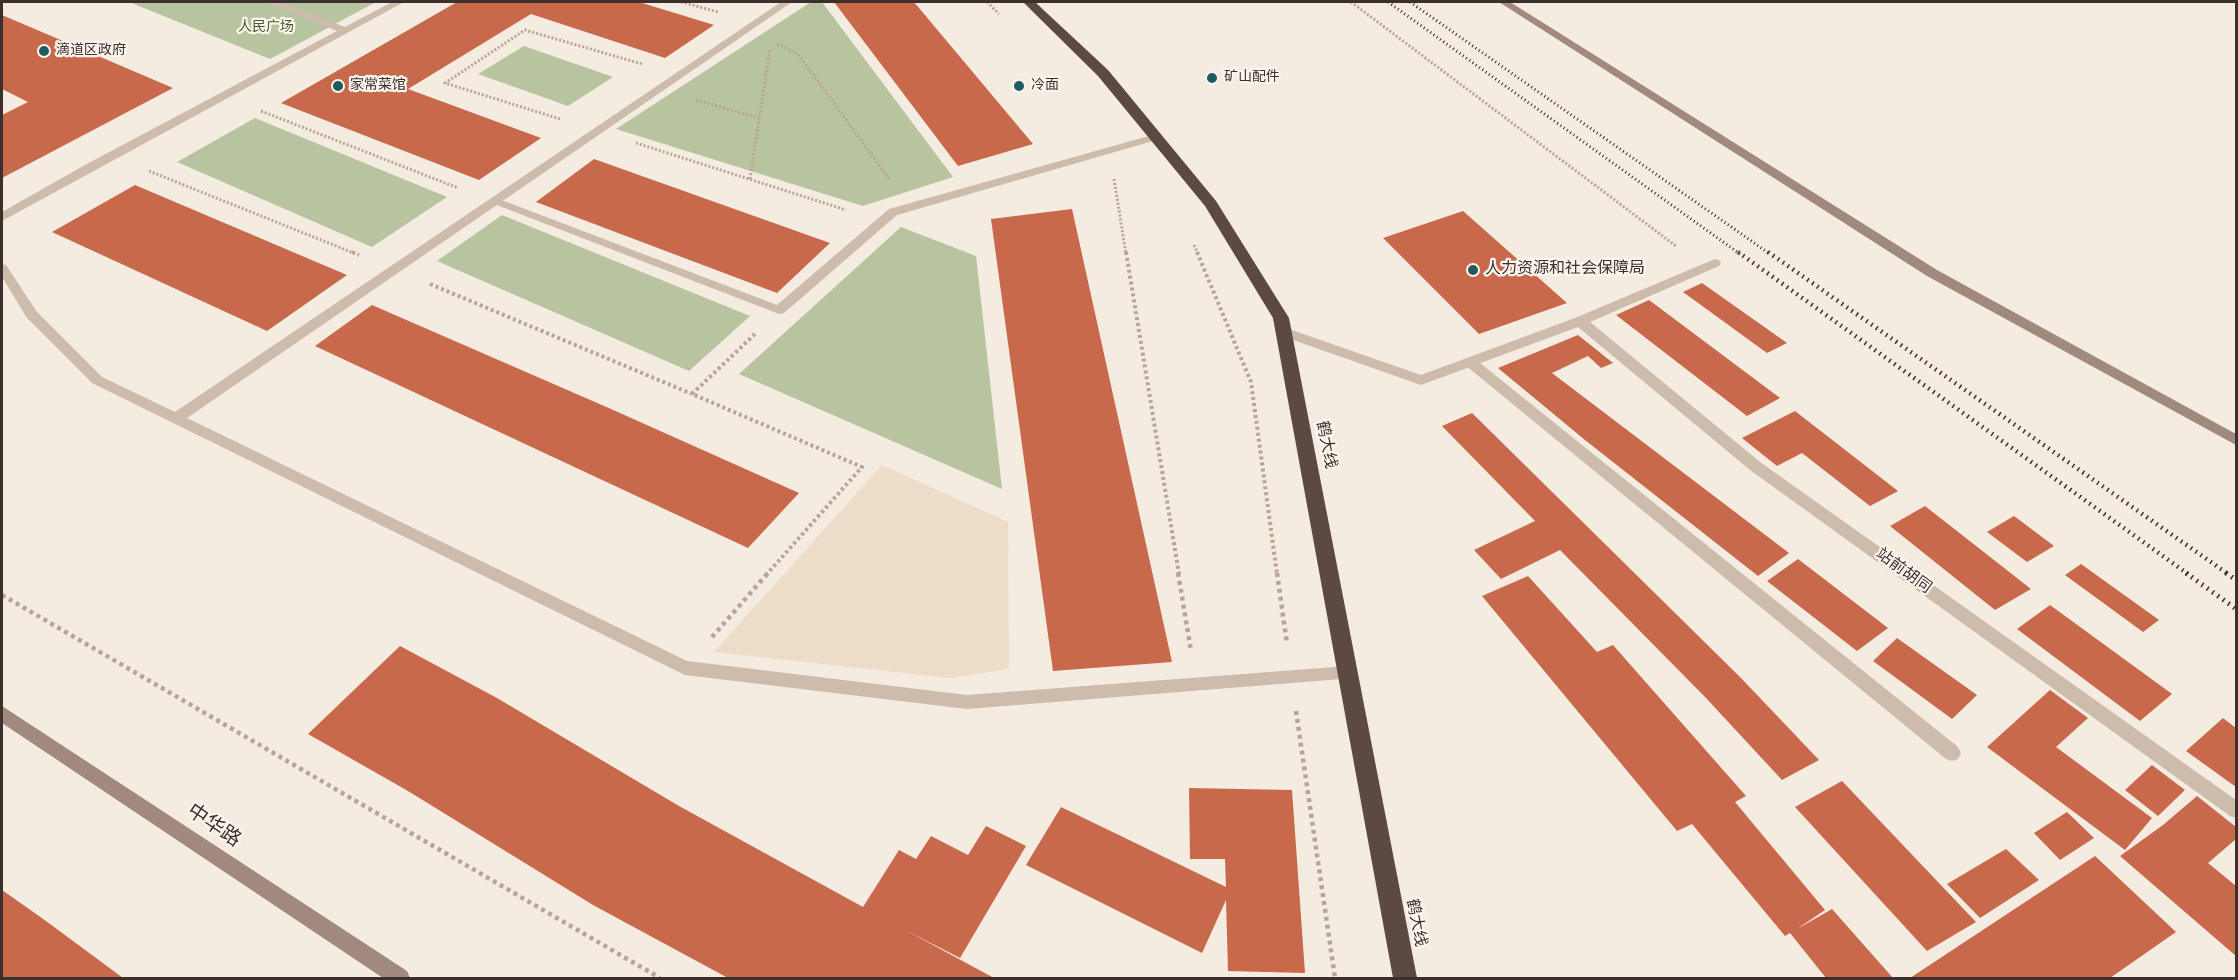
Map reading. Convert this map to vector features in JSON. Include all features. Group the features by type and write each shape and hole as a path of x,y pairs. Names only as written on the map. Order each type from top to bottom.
{"highway":[{"name":"鹤大线","path":"1029,2 1103,74 1211,204 1281,318 1405,978"}],"street":[{"path":"270,2 345,30"},
{"path":"2,217 399,2"},
{"path":"177,418 787,2"},
{"path":"1504,2 1932,273 2236,440"},
{"path":"495,202 779,310 893,212 1156,138"},
{"path":"1284,332 1421,380 1580,321 1711,266"},
{"path":"2,268 32,315 97,380 685,668 967,702 1348,674"},
{"name":"站前胡同","path":"1580,321 1755,466 2236,810"},
{"path":"1470,362 1952,753"},
{"name":"中华路","path":"2,714 400,978"}],"path":[{"path":"987,2 1003,18"},
{"path":"1350,2 1711,266"},
{"path":"750,179 771,42 798,54 909,207"},
{"path":"658,90 759,118"},
{"path":"226,94 244,104 495,202"},
{"path":"1110,151 1197,685"},
{"path":"1193,242 1251,382 1335,978"},
{"path":"685,668 862,467 692,394 779,310"},
{"path":"2,595 660,978"}],"green space":[{"name":"人民广场","path":"129,2 376,2 270,59"},
{"path":"811,2 822,2 953,177 863,206 616,129"},
{"path":"524,46 613,77 568,106 478,74"},
{"path":"255,118 447,197 372,247 177,162"},
{"path":"502,215 750,316 689,371 437,261"},
{"path":"901,227 976,256 1002,489 739,374"}],"shaded area":[{"path":"882,465 1008,522 1009,669 950,678 714,652"}],"building":[{"path":"457,2 639,2 714,25 665,58 531,14 408,89 541,138 479,180 281,103"},
{"path":"834,2 914,2 1033,144 958,166"},
{"name":"滴道区政府","path":"2,15 173,88 2,178 2,115 28,102 2,89"},
{"path":"594,159 830,243 777,293 536,202"},
{"path":"135,185 347,275 267,331 52,232"},
{"path":"1072,209 1172,662 1053,671 991,219"},
{"name":"人力资源和社会保障局","path":"1463,211 1567,303 1479,334 1383,238"},
{"path":"1702,283 1787,343 1767,353 1683,292"},
{"path":"1649,300 1780,398 1747,416 1616,315"},
{"path":"372,305 799,493 748,548 315,346"},
{"path":"1578,335 1613,363 1601,368 1588,356 1552,373 1789,553 1758,576 1585,440 1498,368"},
{"path":"1795,411 1898,491 1870,506 1802,453 1777,466 1742,438"},
{"path":"1472,413 1741,678 1819,760 1782,780 1706,698 1560,550 1501,579 1474,550 1535,521 1442,426"},
{"path":"1925,506 2031,589 1995,610 1890,526"},
{"path":"2014,516 2054,546 2027,562 1987,532"},
{"path":"1798,559 1888,628 1857,651 1767,581"},
{"path":"2081,564 2159,620 2143,632 2065,575"},
{"path":"1528,576 1597,652 1613,645 1746,796 1735,802 1825,910 1797,929 1832,909 1893,978 1826,978 1790,933 1785,936 1692,824 1677,831 1482,596"},
{"path":"2050,605 2172,694 2140,721 2017,629"},
{"path":"1897,638 1977,695 1952,719 1873,661"},
{"path":"400,646 497,698 679,806 863,907 899,850 916,859 931,836 968,855 986,826 1026,846 960,958 907,931 994,978 728,978 593,905 408,791 308,734"},
{"path":"2050,690 2088,718 2056,747 2152,818 2125,850 1987,747"},
{"path":"2223,718 2236,728 2236,787 2186,751"},
{"path":"2152,765 2185,790 2158,816 2125,790"},
{"path":"1842,781 1976,922 1927,951 1795,807"},
{"path":"1189,788 1292,790 1305,973 1228,971 1226,900 1202,953 1026,865 1061,807 1226,887 1225,859 1190,859"},
{"path":"2197,796 2236,827 2236,839 2208,863 2236,886 2236,956 2120,856 2163,825"},
{"path":"2067,812 2094,838 2060,860 2034,833"},
{"path":"2006,849 2039,880 1980,918 1947,884"},
{"path":"2095,856 2176,932 2110,978 1910,978"},
{"path":"2,890 46,921 123,978 2,978"}],"railway":[{"path":"1388,2 1740,254"},
{"path":"1410,2 1770,254"},
{"path":"1738,252 2188,574"},
{"path":"1768,252 2228,574"},
{"path":"2186,573 2236,609"},
{"path":"2226,573 2236,580"}],"place":[{"name":"滴道区政府","path":"44,51"},
{"name":"矿山配件","path":"1212,78"},
{"name":"家常菜馆","path":"338,86"},
{"name":"冷面","path":"1019,86"},
{"name":"人力资源和社会保障局","path":"1473,270"}]}
